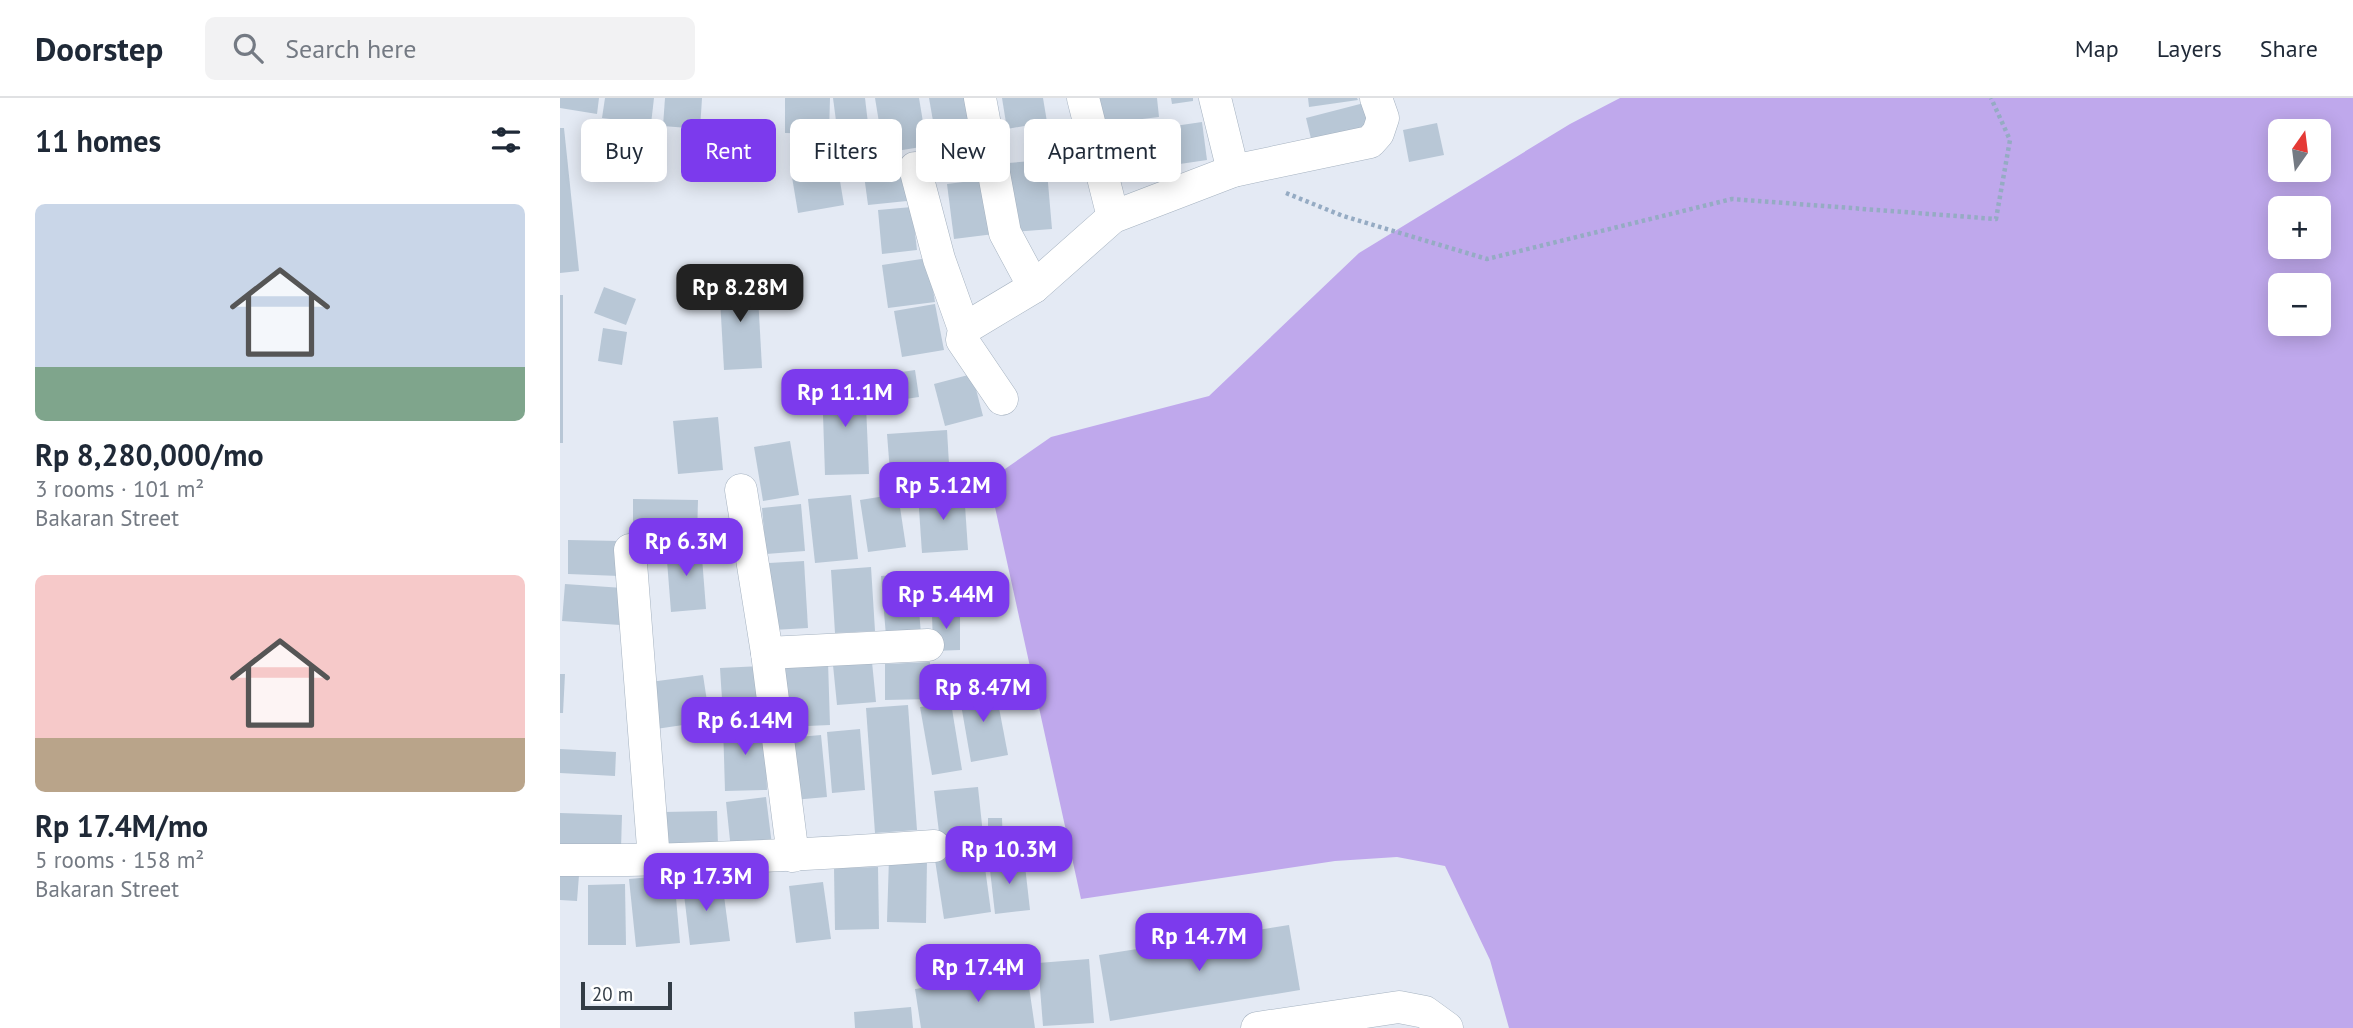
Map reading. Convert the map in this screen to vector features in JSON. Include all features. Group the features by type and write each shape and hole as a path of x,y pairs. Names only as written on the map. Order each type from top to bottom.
{"street":[{"path":"980,98 1005,233 1034,287"},
{"path":"1083,98 1113,217"},
{"path":"1215,98 1233,171"},
{"path":"964,329 1034,287 1113,217 1233,171 1370,142 1378,133 1383,118 1376,98"},
{"path":"915,168 939,259 964,329 962,340 1002,400"},
{"path":"741,490 767,653 793,856"},
{"path":"630,550 654,860"},
{"path":"767,653 928,645"},
{"path":"560,860 793,856 934,846"},
{"path":"1257,1028 1399,1007 1425,1012 1447,1028"}],"path":[{"path":"1282,191 1343,216 1487,260 1732,199 1996,219 2010,140 1991,98"}],"shaded area":[{"path":"1620,98 2353,98 2353,1028 1509,1028 1490,960 1445,866 1397,857 1335,861 1081,899 989,480 1051,437 1209,396 1359,253 1570,124"}],"building":[{"path":"560,98 599,98 597,114 560,108"},
{"path":"605,98 654,98 652,119 602,118"},
{"path":"665,98 702,98 701,119 681,119 681,127 667,126 667,119 664,119"},
{"path":"785,98 830,98 829,119 790,119 790,133 785,133"},
{"path":"833,98 865,98 867,119 836,119"},
{"path":"875,98 919,98 922,119 916,119 916,148 902,150 902,119 878,119"},
{"path":"929,98 965,98 969,119 933,119"},
{"path":"1002,98 1043,98 1046,119 1024,119 1024,126 1010,128 1010,119 1005,119"},
{"path":"1097,98 1157,98 1159,117 1100,119"},
{"path":"1171,98 1193,98 1193,101 1172,104"},
{"path":"1308,98 1357,98 1358,100 1309,107"},
{"path":"1364,103 1372,136 1314,151 1306,118"},
{"path":"1202,122 1207,160 1181,164 1181,125"},
{"path":"1437,123 1444,155 1409,162 1403,130"},
{"path":"560,128 564,128 579,271 560,273"},
{"path":"902,162 907,201 868,205 865,182 902,182"},
{"path":"1024,162 1024,182 1048,182 1052,229 1014,232 1010,163"},
{"path":"793,182 840,182 844,205 798,213"},
{"path":"987,182 994,234 954,239 947,184"},
{"path":"912,207 917,250 882,254 878,210"},
{"path":"928,258 935,302 888,308 882,265"},
{"path":"757,278 762,368 724,370 719,280"},
{"path":"604,287 636,299 626,325 594,313"},
{"path":"560,295 563,295 563,443 560,443"},
{"path":"935,304 944,350 902,357 894,311"},
{"path":"603,328 627,332 622,365 598,361"},
{"path":"915,370 919,397 879,403 875,376"},
{"path":"972,374 983,416 945,426 934,384"},
{"path":"865,383 869,474 825,475 822,384"},
{"path":"718,417 723,470 678,474 673,421"},
{"path":"947,430 950,482 891,485 887,434"},
{"path":"790,441 799,495 763,501 754,447"},
{"path":"964,491 968,550 922,553 918,494"},
{"path":"898,494 906,547 868,552 860,500"},
{"path":"851,495 858,559 815,563 808,499"},
{"path":"633,499 698,500 697,537 633,536"},
{"path":"801,504 805,551 766,554 762,508"},
{"path":"568,540 620,541 619,576 568,574"},
{"path":"701,545 706,609 671,612 666,548"},
{"path":"804,561 808,628 773,630 769,563"},
{"path":"871,567 875,631 835,633 831,570"},
{"path":"916,574 921,634 886,636 881,576"},
{"path":"565,584 623,588 620,625 562,621"},
{"path":"932,612 960,612 960,650 933,651"},
{"path":"828,662 830,725 785,727 783,663"},
{"path":"872,662 876,702 837,705 833,665"},
{"path":"930,662 931,699 885,700 885,664"},
{"path":"762,666 765,713 723,715 720,668"},
{"path":"560,674 565,674 563,713 560,713"},
{"path":"703,675 710,721 656,729 650,682"},
{"path":"995,687 1008,755 971,762 959,693"},
{"path":"951,703 962,770 932,775 920,707"},
{"path":"908,705 917,830 875,833 866,708"},
{"path":"765,722 767,790 725,791 723,724"},
{"path":"860,729 865,790 832,793 827,732"},
{"path":"821,735 827,797 793,800 787,738"},
{"path":"560,749 616,752 615,776 560,773"},
{"path":"978,787 984,844 941,849 934,791"},
{"path":"766,797 772,845 731,850 726,802"},
{"path":"717,811 718,846 664,847 663,812"},
{"path":"560,813 622,815 621,849 560,847"},
{"path":"988,818 1002,818 1003,844 988,844"},
{"path":"983,853 991,912 944,919 935,860"},
{"path":"889,857 927,859 926,923 887,922"},
{"path":"1024,857 1030,910 995,914 989,861"},
{"path":"878,867 879,929 835,930 834,868"},
{"path":"560,873 579,875 577,901 560,900"},
{"path":"674,875 680,943 636,947 629,879"},
{"path":"722,881 730,941 690,945 683,886"},
{"path":"823,882 831,939 796,943 789,886"},
{"path":"625,884 626,945 588,945 588,885"},
{"path":"1289,925 1300,990 1110,1021 1099,955"},
{"path":"1089,959 1094,1023 1043,1026 1038,963"},
{"path":"1027,973 1035,1028 921,1028 915,989"},
{"path":"911,1007 913,1028 855,1028 854,1012"}]}
